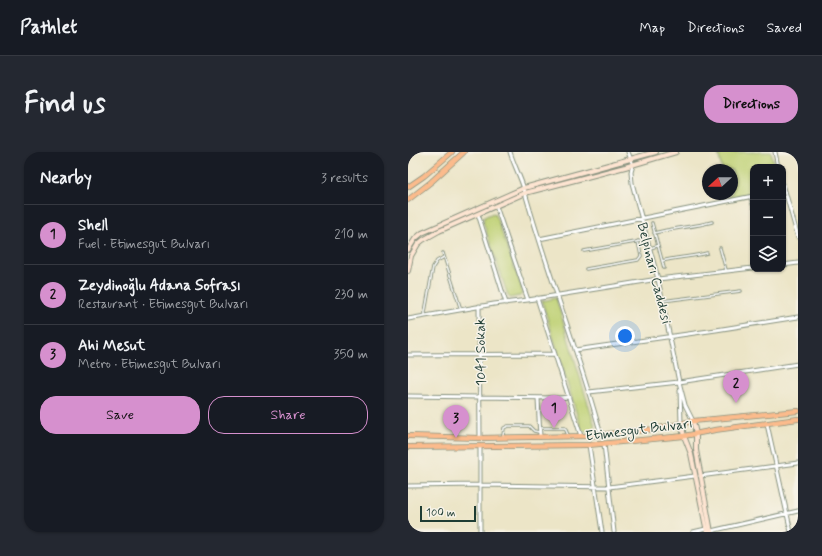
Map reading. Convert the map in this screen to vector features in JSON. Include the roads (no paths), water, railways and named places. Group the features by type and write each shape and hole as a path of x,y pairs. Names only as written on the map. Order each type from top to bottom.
{"main road":[{"path":"408,187 424,176 452,152"},
{"path":"408,200 431,182 464,152"},
{"path":"408,250 415,238 422,233 524,190 656,152"},
{"path":"408,271 411,256 423,240 438,231 496,206 524,190 633,165 676,152"},
{"name":"Etimesgut Bulvarı","path":"408,436 502,438 540,432 568,437 601,435 655,429 693,421 798,411"},
{"name":"Etimesgut Bulvarı","path":"408,447 604,444 684,436 715,430 798,420"},
{"name":"Belpınarı Caddesi","path":"693,421 696,434 696,450 709,531"},
{"name":"Belpınarı Caddesi","path":"681,423 691,454 709,531"}],"street":[{"path":"510,152 540,239 556,295 589,392 601,435"},
{"name":"Belpınarı Caddesi","path":"628,152 633,165 631,172 632,183 658,279 679,382 685,404 693,421"},
{"path":"775,152 777,164"},
{"path":"540,239 750,196"},
{"path":"786,197 798,237"},
{"path":"496,206 528,300"},
{"path":"478,214 506,303"},
{"path":"786,264 798,263"},
{"path":"408,319 479,306 528,300 658,279 750,268"},
{"path":"537,298 581,436"},
{"name":"1041 Sokak","path":"479,306 480,438"},
{"path":"574,350 798,317"},
{"path":"408,355 555,354"},
{"path":"589,392 679,382 798,364"},
{"name":"Belpınarı Caddesi","path":"679,382 681,423"},
{"path":"408,396 480,398 569,397"},
{"path":"538,398 540,432"},
{"path":"766,424 791,532"},
{"path":"604,444 614,532"},
{"path":"589,445 602,532"},
{"path":"480,446 480,532"},
{"path":"700,476 798,462"},
{"path":"408,486 479,485 610,487 695,476"},
{"path":"693,532 709,531 798,511"}],"lane":[{"path":"654,233 712,222"},
{"path":"652,224 664,268"},
{"path":"584,251 647,240"},
{"path":"586,269 638,260 641,256 638,242"},
{"path":"650,248 658,246"},
{"path":"720,248 727,272"},
{"path":"443,253 461,310"},
{"path":"662,261 707,253"},
{"path":"426,316 425,312 433,267 437,260 444,257"},
{"path":"662,301 741,291"},
{"path":"502,438 506,426 529,426 534,431 540,432 566,428 568,437"}],"place":[{"name":"Zeydinoğlu Adana Sofrası","path":"736,403"},
{"name":"Shell","path":"554,428"},
{"name":"Ahi Mesut","path":"456,438"}]}
